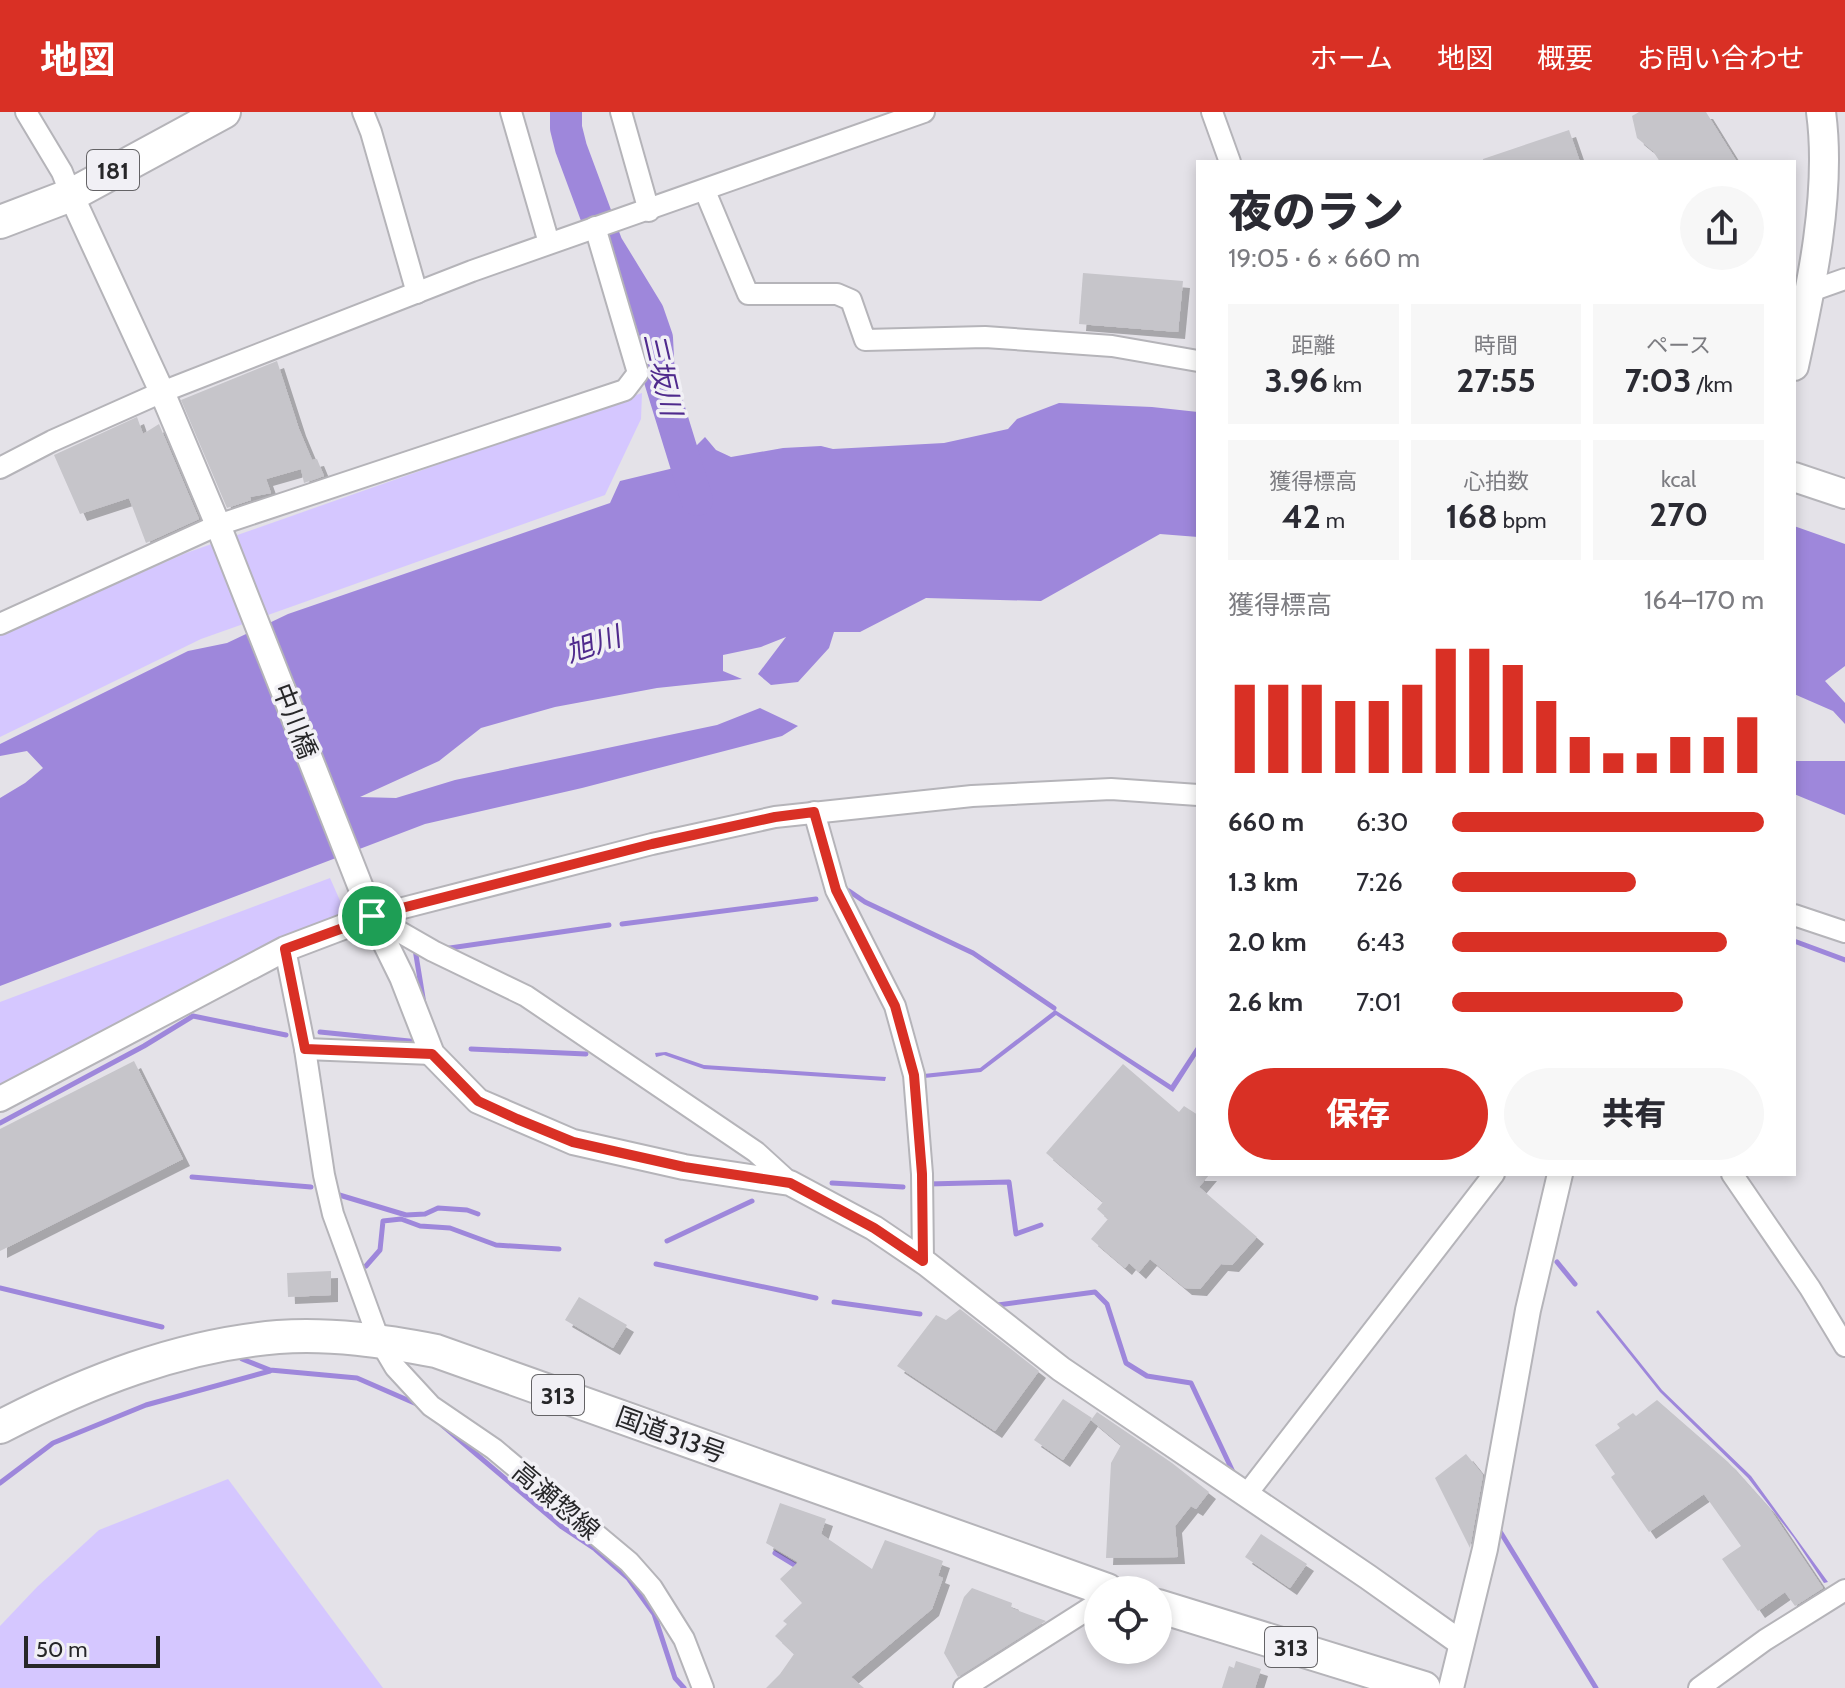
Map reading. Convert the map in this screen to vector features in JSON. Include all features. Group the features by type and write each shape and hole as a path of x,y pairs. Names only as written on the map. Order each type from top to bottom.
{"highway":[{"name":"181","path":"0,222 71,195 224,112"},
{"name":"国道313号","path":"0,1427 52,1400 125,1370 194,1351 278,1337 379,1340 436,1351 1084,1582"},
{"name":"313","path":"1172,1610 1424,1688"}],"main road":[{"path":"1796,355 1820,207 1824,135 1821,112"},
{"path":"1796,478 1845,494"}],"street":[{"path":"26,112 62,172 71,195"},
{"path":"363,112 417,293"},
{"path":"511,112 549,243"},
{"path":"621,112 649,211"},
{"path":"0,468 162,392 417,293 549,243 649,211 924,112"},
{"path":"1212,112 1229,160"},
{"path":"705,191 748,294 837,294 851,300 865,340 985,337 1112,346 1196,361"},
{"name":"中川橋","path":"71,195 162,392 218,525 372,916 402,977 432,1054"},
{"path":"0,624 218,525 625,390 638,373 595,227"},
{"path":"1808,292 1845,279"},
{"path":"0,1099 285,949 372,916 652,844 775,817 972,796 1111,789 1196,795"},
{"path":"814,812 836,890 895,1006 914,1075 922,1174 923,1261"},
{"path":"372,916 433,951 526,996 756,1152 790,1183 874,1228 923,1261 1061,1369 1461,1643"},
{"path":"1796,916 1845,932"},
{"name":"高瀬惣線","path":"285,949 333,1214 379,1340 395,1367 431,1406 494,1449 629,1562 652,1588 684,1639 703,1688"},
{"path":"305,1049 432,1054 478,1101 573,1142 684,1167 790,1183"},
{"path":"1246,1495 1492,1176"},
{"path":"1451,1688 1485,1549 1528,1310 1560,1176"},
{"path":"1733,1176 1810,1288 1845,1346"},
{"path":"1699,1688 1765,1640 1845,1590"},
{"path":"964,1688 1084,1612"}],"shaded area":[{"path":"642,393 641,419 605,495 201,639 0,737 0,635 186,553"},
{"path":"330,878 345,912 282,937 0,1085 0,1002"},
{"path":"228,1479 383,1688 0,1688 0,1626 99,1530"}],"water":[{"name":"旭川","path":"1059,403 1196,412 1196,537 1160,534 1041,601 926,598 860,632 834,632 829,648 798,682 771,685 758,674 786,637 761,647 723,655 723,671 742,679 657,688 555,707 481,728 439,761 360,797 396,798 455,780 717,725 760,708 798,726 782,736 582,788 425,824 0,986 0,798 43,768 27,751 0,756 0,744 188,651 227,643 288,614 610,503 620,481 674,468 705,437 716,450 731,457 783,448 821,446 833,449 944,443 1008,429 1017,419"},
{"path":"1796,527 1845,544 1845,666 1825,681 1845,703 1845,724 1833,711 1796,695"},
{"path":"1796,761 1845,761 1845,815 1796,795"},
{"path":"1055,1010 1171,1085 1196,1047 1196,1056 1173,1092 1056,1015 981,1072 915,1079 914,1075 980,1068"},
{"path":"666,1052 704,1065 886,1077 885,1081 704,1069 664,1055 656,1057 655,1053"},
{"path":"1598,1310 1662,1390 1751,1476 1828,1582 1824,1583 1748,1478 1660,1392 1596,1312"}],"building":[{"path":"1639,112 1706,112 1736,160 1659,160 1637,138 1632,116"},
{"path":"1569,130 1579,160 1483,160"},
{"path":"1083,273 1183,281 1178,332 1079,324"},
{"path":"277,361 299,429 312,460 317,459 324,476 304,483 301,469 266,479 271,493 250,497 251,500 227,508 181,400"},
{"path":"137,417 143,434 159,424 199,519 146,543 129,498 80,514 54,455"},
{"path":"134,1061 183,1159 0,1251 0,1129"},
{"path":"1123,1064 1179,1112 1184,1106 1196,1114 1196,1176 1208,1176 1199,1187 1257,1237 1232,1265 1221,1264 1200,1289 1185,1288 1150,1259 1139,1272 1129,1263 1125,1268 1091,1239 1108,1219 1097,1209 1103,1202 1046,1153"},
{"path":"331,1271 331,1295 288,1297 287,1273"},
{"path":"579,1297 627,1325 613,1348 565,1320"},
{"path":"960,1309 1039,1371 995,1431 897,1366 936,1315 946,1320"},
{"path":"1063,1399 1092,1418 1063,1460 1034,1440"},
{"path":"1657,1400 1728,1462 1770,1509 1823,1588 1795,1606 1785,1592 1758,1611 1722,1559 1741,1546 1704,1494 1649,1532 1611,1477 1615,1474 1595,1445 1620,1428 1617,1424 1633,1413 1636,1416"},
{"path":"1097,1412 1209,1492 1196,1509 1191,1506 1175,1526 1178,1557 1106,1558 1111,1463 1121,1445 1091,1420"},
{"path":"1466,1454 1483,1475 1470,1548 1435,1478"},
{"path":"780,1503 826,1519 821,1534 872,1569 885,1540 943,1561 938,1576 943,1578 932,1609 851,1677 864,1688 766,1688 794,1654 775,1636 787,1624 783,1621 802,1603 780,1579 798,1562 766,1543"},
{"path":"1261,1534 1307,1564 1290,1588 1245,1557"},
{"path":"972,1588 1012,1603 1011,1608 1046,1621 958,1677 944,1653 964,1597"},
{"path":"1236,1661 1261,1669 1255,1688 1222,1688 1229,1666 1234,1668"}],"waterway":[{"name":"三坂川","path":"566,112 571,148 607,245 648,312 657,338 659,377 697,500"},
{"path":"849,891 865,902 973,953 1054,1008"},
{"path":"622,924 816,899"},
{"path":"443,949 609,925"},
{"path":"1796,942 1845,960"},
{"path":"415,949 424,1004"},
{"path":"0,1123 144,1046 193,1016 286,1035"},
{"path":"320,1032 419,1042"},
{"path":"471,1049 586,1054"},
{"path":"192,1177 311,1187"},
{"path":"928,1184 1009,1182 1016,1234 1041,1225"},
{"path":"832,1183 903,1187"},
{"path":"336,1194 406,1215 425,1214 438,1208 478,1214"},
{"path":"667,1241 752,1201"},
{"path":"366,1266 380,1250 383,1221 401,1219 420,1226 450,1228 496,1245 559,1249"},
{"path":"1557,1262 1575,1284"},
{"path":"656,1264 816,1298"},
{"path":"0,1288 162,1327"},
{"path":"998,1305 1095,1292 1107,1304 1126,1363 1147,1376 1191,1383 1234,1474"},
{"path":"834,1302 920,1314"},
{"path":"242,1359 270,1370 357,1378 419,1405"},
{"path":"0,1483 53,1443 146,1405 270,1371"},
{"path":"442,1425 562,1527 595,1549 628,1578 654,1614 675,1678 684,1688"},
{"path":"1501,1533 1596,1688"},
{"path":"775,1553 798,1567"}],"route":[{"path":"814,812 836,890 895,1006 914,1075 922,1174 923,1261 874,1228 790,1183 684,1167 573,1142 517,1119 478,1101 432,1054 305,1049 285,949 372,916 652,844 775,817 814,812"}]}
